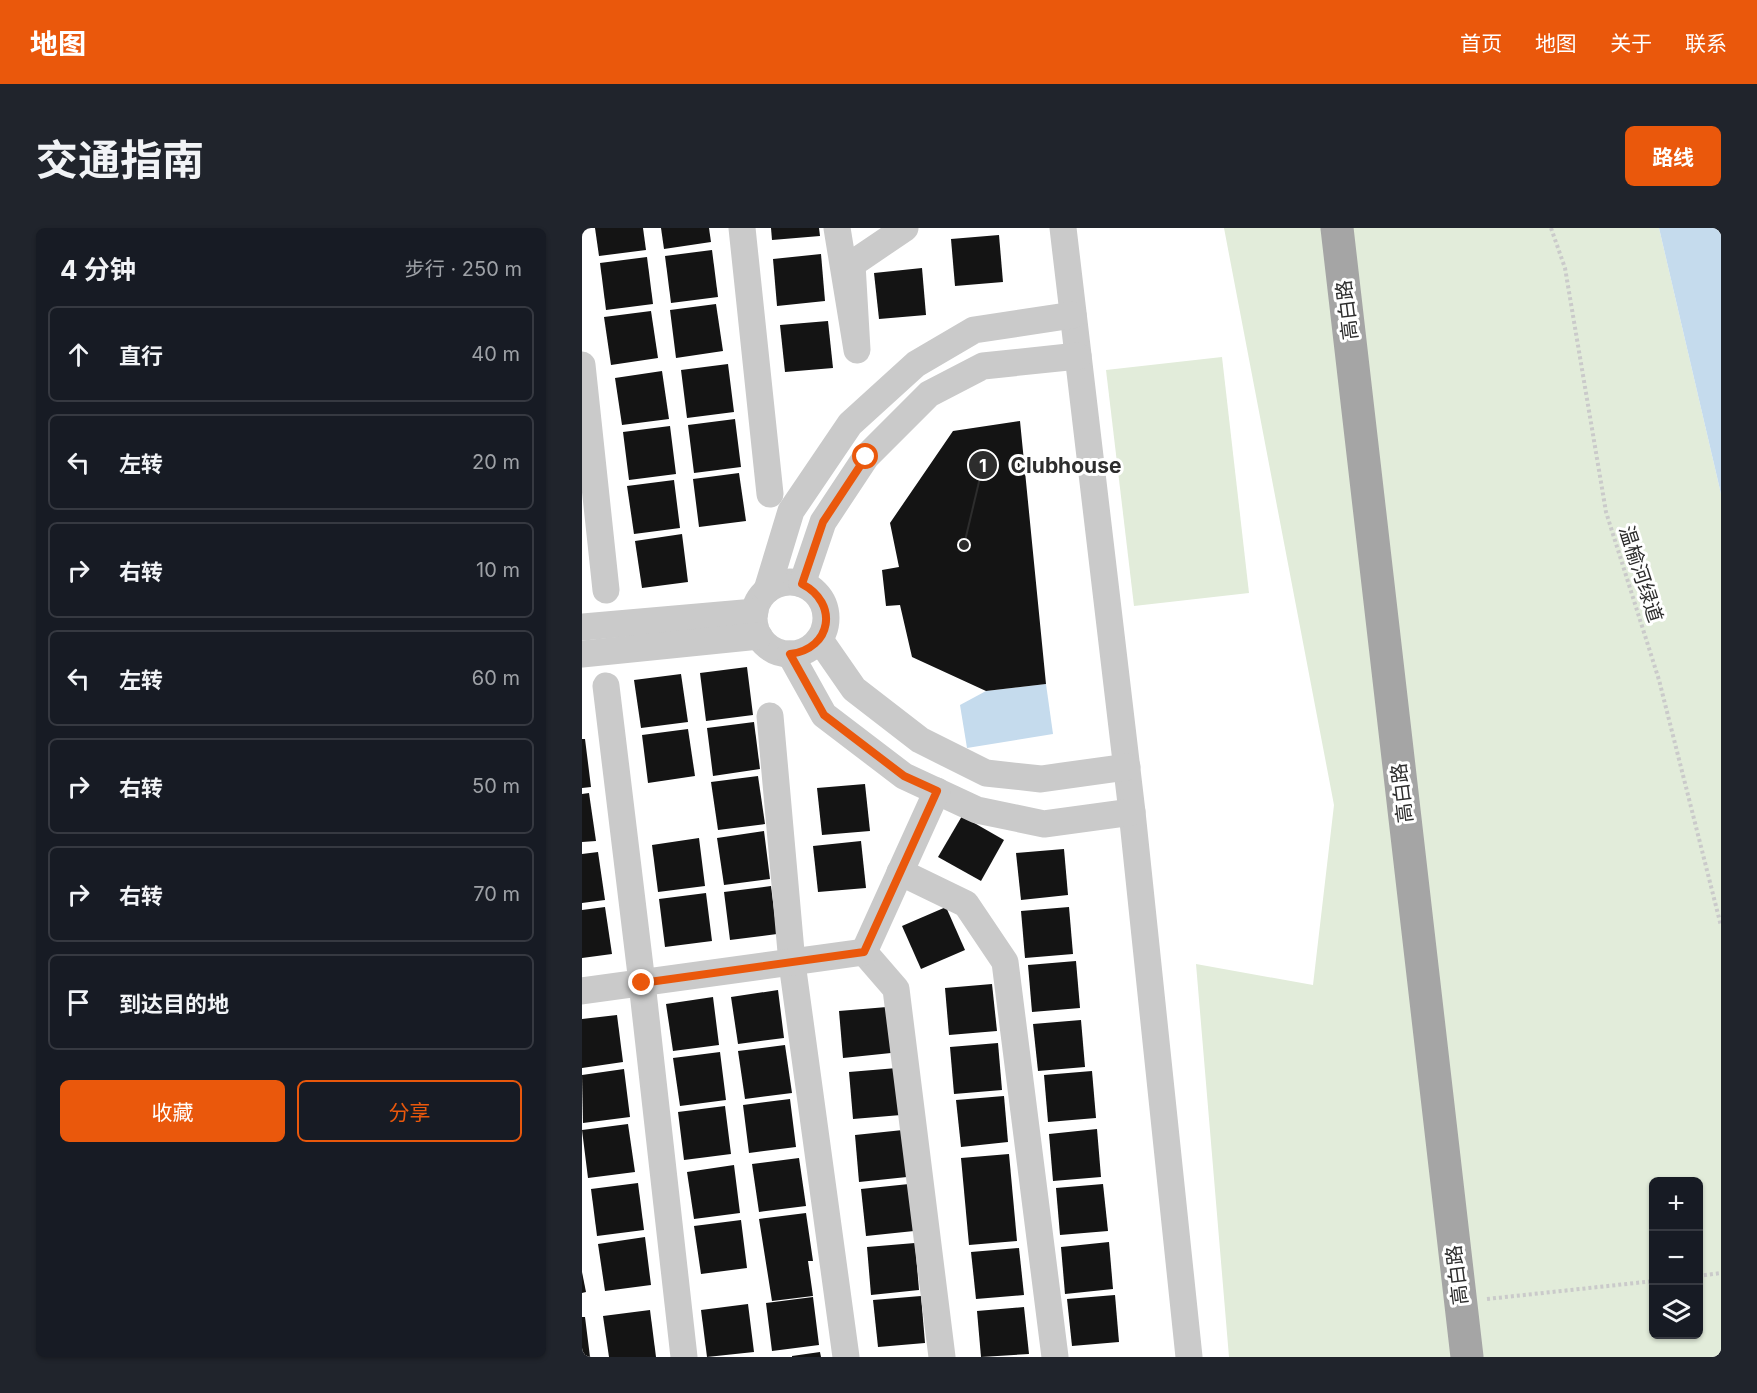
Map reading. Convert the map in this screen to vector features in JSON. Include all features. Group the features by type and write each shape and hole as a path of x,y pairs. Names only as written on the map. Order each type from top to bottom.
{"main road":[{"name":"高白路","path":"1337,228 1467,1357"}],"street":[{"path":"742,228 770,494"},
{"path":"837,228 857,350 852,264 905,228"},
{"path":"1063,228 1127,767 1189,1357"},
{"path":"582,654 760,613 778,584 790,582 812,589 820,597 825,608 825,629 820,640 812,647 790,654 778,652 767,646 760,613 791,511 850,424 916,364 974,330 1073,315"},
{"path":"802,584 823,522 866,457 929,394 982,366 1078,356"},
{"path":"582,365 606,590"},
{"path":"582,627 760,613"},
{"path":"820,640 854,689 920,740 986,773 1041,779 1127,767"},
{"path":"790,654 824,715 904,776 976,810 1044,824 1132,812"},
{"path":"606,686 684,1357"},
{"path":"770,716 792,963 846,1357"},
{"path":"864,952 937,791"},
{"path":"900,872 966,904 1005,962 1055,1357"},
{"path":"582,991 864,952"},
{"path":"864,952 896,988 942,1357"}],"path":[{"name":"温榆河绿道","path":"1551,228 1565,268 1606,512 1659,680 1721,926"},
{"path":"1703,1275 1721,1273"},
{"path":"1460,1302 1649,1281"}],"green space":[{"path":"1224,228 1659,228 1721,494 1721,1357 1229,1357 1196,964 1313,985 1334,805"},
{"path":"1222,357 1249,593 1134,606 1106,370"}],"water":[{"path":"1659,228 1721,228 1721,494"},
{"path":"1046,684 1053,734 967,748 960,705 986,691"}],"building":[{"path":"595,228 643,228 646,250 599,256"},
{"path":"661,228 709,228 711,242 664,249"},
{"path":"771,228 819,228 820,236 772,240"},
{"path":"999,235 1003,282 955,286 951,239"},
{"path":"712,250 718,297 671,303 665,256"},
{"path":"821,254 825,301 777,306 773,259"},
{"path":"647,257 653,304 606,310 600,263"},
{"path":"922,268 926,315 879,319 874,273"},
{"path":"716,304 723,351 676,358 670,310"},
{"path":"651,311 658,358 611,365 604,317"},
{"path":"828,321 833,368 785,372 780,325"},
{"path":"728,364 734,412 687,418 681,370"},
{"path":"662,371 669,419 622,425 615,378"},
{"path":"735,419 741,467 694,473 688,425"},
{"path":"1020,421 1046,684 986,691 912,657 900,605 886,606 882,570 899,567 890,523 953,431"},
{"path":"670,426 676,474 629,480 623,432"},
{"path":"739,473 746,521 699,527 693,479"},
{"path":"674,480 680,528 634,534 627,486"},
{"path":"682,534 688,582 642,588 635,541"},
{"path":"747,667 753,715 706,721 700,673"},
{"path":"681,674 688,722 641,728 634,680"},
{"path":"754,722 760,769 713,776 707,728"},
{"path":"688,729 695,776 648,783 642,735"},
{"path":"582,739 585,739 591,787 582,788"},
{"path":"758,776 765,824 718,830 711,782"},
{"path":"865,784 870,831 822,835 817,788"},
{"path":"589,793 596,841 582,842 582,794"},
{"path":"962,816 1004,840 981,881 938,857"},
{"path":"764,831 770,879 724,885 717,838"},
{"path":"699,838 705,886 658,892 652,845"},
{"path":"861,841 866,888 818,892 813,846"},
{"path":"1064,849 1068,895 1021,900 1016,853"},
{"path":"598,852 605,900 582,903 582,854"},
{"path":"771,886 777,934 730,940 724,892"},
{"path":"706,893 712,941 665,947 659,899"},
{"path":"605,907 612,954 582,958 582,910"},
{"path":"946,907 965,950 921,969 902,926"},
{"path":"1069,907 1073,954 1025,958 1021,911"},
{"path":"1076,961 1080,1008 1032,1012 1028,965"},
{"path":"992,984 997,1031 949,1035 945,988"},
{"path":"778,990 784,1038 738,1044 731,997"},
{"path":"713,997 719,1045 673,1051 666,1004"},
{"path":"887,1007 891,1053 843,1058 839,1011"},
{"path":"617,1015 623,1062 582,1068 582,1019"},
{"path":"1081,1020 1085,1067 1038,1071 1033,1024"},
{"path":"998,1043 1002,1090 954,1094 950,1047"},
{"path":"785,1045 792,1093 745,1099 738,1051"},
{"path":"720,1052 726,1100 680,1106 673,1058"},
{"path":"897,1068 901,1115 853,1119 849,1072"},
{"path":"624,1069 630,1117 583,1123 582,1075"},
{"path":"1092,1071 1096,1118 1048,1122 1044,1075"},
{"path":"1004,1096 1008,1142 961,1147 956,1100"},
{"path":"790,1099 796,1147 749,1153 743,1105"},
{"path":"725,1106 731,1154 684,1160 678,1112"},
{"path":"628,1124 635,1172 588,1178 582,1130"},
{"path":"1097,1129 1101,1177 1053,1181 1049,1134"},
{"path":"903,1130 907,1177 859,1182 855,1135"},
{"path":"1009,1154 1017,1241 969,1245 961,1158"},
{"path":"799,1158 806,1206 759,1212 752,1164"},
{"path":"734,1165 740,1213 694,1219 687,1172"},
{"path":"638,1183 644,1230 597,1236 591,1189"},
{"path":"909,1184 914,1231 866,1236 861,1189"},
{"path":"1103,1184 1108,1231 1060,1235 1056,1188"},
{"path":"806,1213 813,1261 808,1261 813,1296 772,1301 759,1219"},
{"path":"741,1220 747,1268 701,1274 694,1226"},
{"path":"645,1237 651,1285 605,1291 598,1244"},
{"path":"1109,1242 1113,1289 1065,1294 1061,1247"},
{"path":"915,1243 919,1290 871,1295 867,1247"},
{"path":"1019,1248 1024,1295 976,1299 971,1252"},
{"path":"582,1272 586,1292 582,1293"},
{"path":"1115,1295 1119,1342 1072,1346 1067,1299"},
{"path":"921,1296 925,1343 878,1347 873,1300"},
{"path":"813,1297 819,1345 772,1351 766,1303"},
{"path":"748,1304 754,1352 707,1357 701,1310"},
{"path":"1024,1307 1029,1354 981,1357 977,1311"},
{"path":"650,1310 656,1357 609,1357 603,1316"},
{"path":"582,1317 585,1317 590,1357 582,1357"},
{"path":"820,1352 821,1357 792,1357 792,1356"}],"place":[{"name":"Clubhouse","path":"964,545"}],"route":[{"path":"642,983 864,952 937,791 904,776 824,715 790,654 812,647 820,640 825,629 825,608 820,597 812,589 802,584 823,522 866,457"}]}
